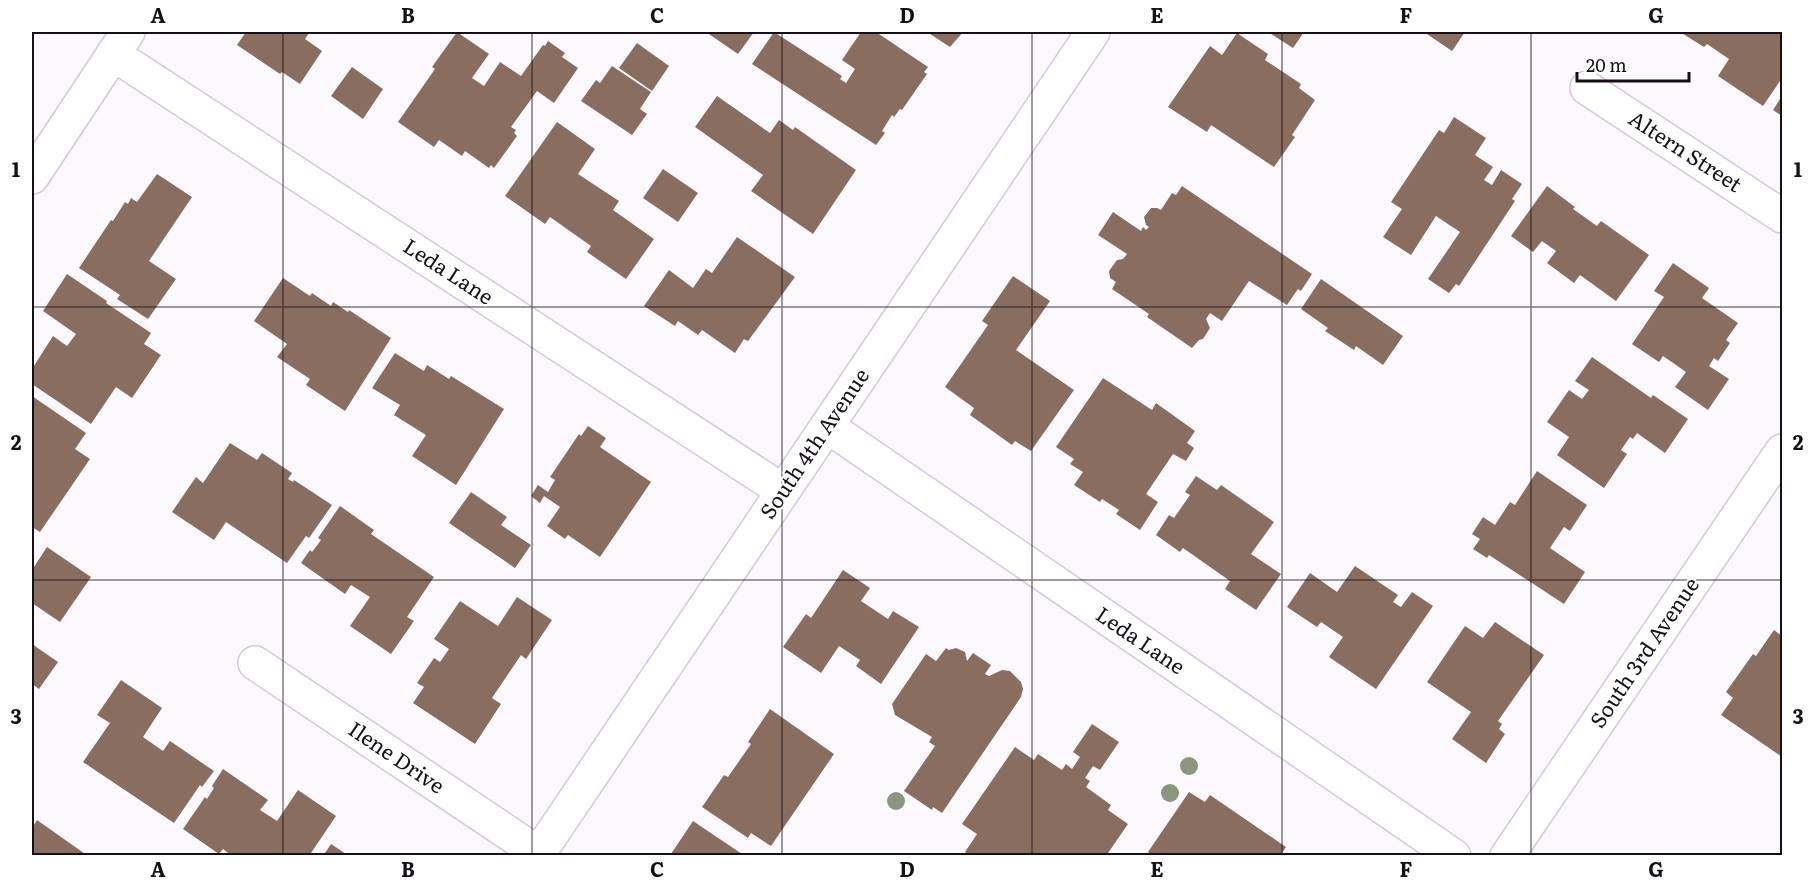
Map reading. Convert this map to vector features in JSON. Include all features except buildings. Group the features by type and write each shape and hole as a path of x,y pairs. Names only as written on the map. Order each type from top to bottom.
{"street":[{"name":"South 4th Avenue","path":"537,854 1093,32"},
{"name":"Leda Lane","path":"121,43 783,491"},
{"path":"32,177 121,43"},
{"name":"Altern Street","path":"1587,88 1782,216"},
{"name":"Leda Lane","path":"827,426 1454,855"},
{"name":"South 3rd Avenue","path":"1506,855 1782,451"},
{"name":"Ilene Drive","path":"255,663 537,854"}]}
